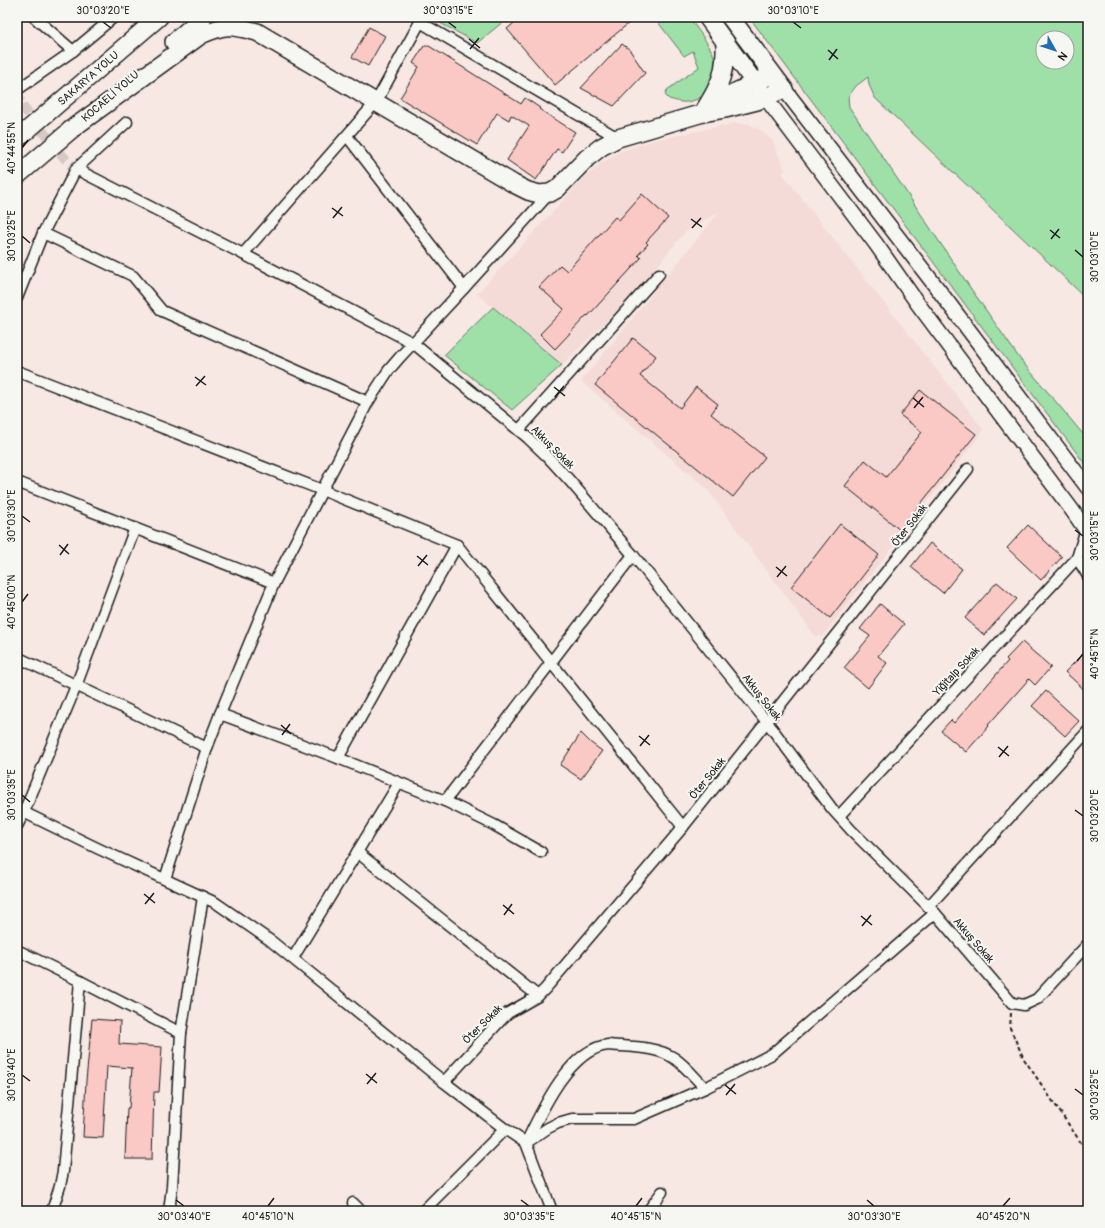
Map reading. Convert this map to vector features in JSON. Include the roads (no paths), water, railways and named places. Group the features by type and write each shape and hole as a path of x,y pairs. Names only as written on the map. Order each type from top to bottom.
{"highway":[{"path":"124,46 150,17"},
{"name":"SAKARYA YOLU","path":"17,139 158,17"},
{"name":"KOCAELİ YOLU","path":"17,176 203,17"},
{"path":"246,17 247,21 257,32"},
{"path":"707,17 766,97"},
{"path":"69,131 201,35 226,26 239,27 257,32 514,184 528,191 539,194 550,193 557,189 601,147 618,138 703,112 742,105 784,89 730,17"},
{"path":"703,112 717,89 723,75 726,58 725,41"},
{"path":"703,112 727,96 773,74"}],"main road":[{"path":"784,89 1088,488"},
{"path":"766,97 1087,531"}],"street":[{"path":"34,17 73,51"},
{"path":"17,90 73,51 114,17"},
{"path":"243,254 376,102 420,22 618,138"},
{"path":"17,298 43,233 76,169 127,122"},
{"path":"347,136 464,288"},
{"name":"Akkuş Sokak","path":"76,169 413,343 519,430 547,456 633,555 767,722 851,830 931,910 1012,1003 1024,1005 1037,999 1088,944"},
{"path":"165,879 220,714 274,583 368,402 388,371 550,193"},
{"path":"43,233 133,276 162,311 368,402"},
{"path":"519,430 659,274"},
{"path":"17,371 322,490 457,545 683,827"},
{"name":"Öter Sokak","path":"444,1082 508,1013 538,996 683,827 968,469"},
{"path":"17,482 274,583"},
{"path":"17,826 21,810 76,686 135,528"},
{"path":"1087,531 1077,558 1088,576"},
{"path":"338,758 457,545"},
{"path":"445,801 633,555"},
{"name":"Yiğitalp Sokak","path":"839,816 1077,558"},
{"path":"17,657 208,748"},
{"path":"220,714 338,758 445,801 494,824 541,852"},
{"path":"526,1143 548,1128 572,1119 634,1119 705,1088 772,1054 931,910 1088,730"},
{"path":"293,958 399,783"},
{"path":"21,810 97,848 216,903 238,917 293,958 444,1082 505,1129 526,1143 552,1211"},
{"path":"357,852 538,996"},
{"path":"169,1211 172,1187 182,1033 203,897"},
{"path":"17,950 182,1033"},
{"path":"52,1211 63,1171 80,981"},
{"path":"526,1143 540,1113 566,1072 585,1054 601,1045 608,1044 654,1050 672,1057 680,1062 705,1088"},
{"path":"423,1211 505,1129"},
{"path":"648,1211 662,1192"},
{"path":"353,1203 361,1211"}],"tunnel":[{"path":"17,92 22,106 67,161 76,169"}]}
